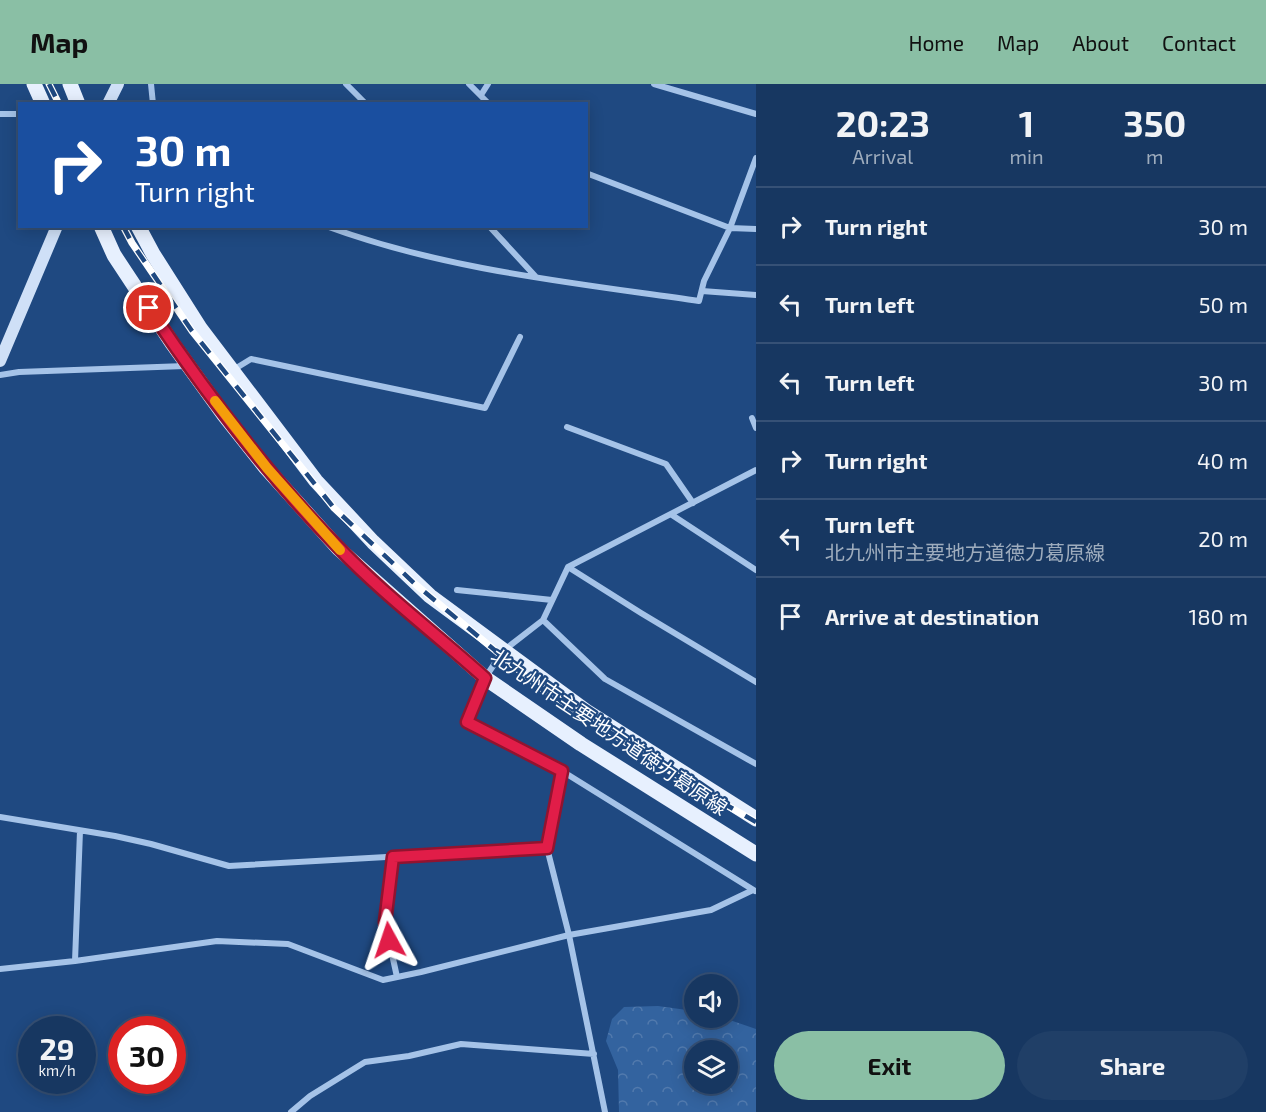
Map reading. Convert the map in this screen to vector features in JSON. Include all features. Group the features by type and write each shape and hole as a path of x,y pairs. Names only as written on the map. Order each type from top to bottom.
{"main road":[{"path":"34,84 42,102"},
{"path":"70,84 77,102"},
{"path":"109,102 118,84"},
{"path":"0,361 56,228"},
{"name":"北九州市主要地方道徳力葛原線","path":"102,228 114,255 224,415 267,468 339,549 485,678 581,744 756,854"},
{"name":"北九州市主要地方道徳力葛原線","path":"139,228 200,328 316,481 373,543 430,596 586,711 756,819"}],"street":[{"path":"151,84 153,102"},
{"path":"346,84 364,102"},
{"path":"469,84 487,102"},
{"path":"481,95 488,84"},
{"path":"654,84 756,114"},
{"path":"0,114 18,114"},
{"path":"332,228 395,249 536,278 699,300 704,281 730,228 756,158"},
{"path":"588,173 730,228 756,229"},
{"path":"491,228 536,278"},
{"path":"702,291 756,295"},
{"path":"232,370 251,359 485,408 520,337"},
{"path":"0,375 19,372 189,365"},
{"path":"752,418 756,428"},
{"path":"567,427 666,464 693,503"},
{"path":"754,891 562,771 467,722 485,678 503,651 543,620 568,567 756,470"},
{"path":"672,515 756,570"},
{"path":"568,567 756,682"},
{"path":"457,590 552,600"},
{"path":"543,620 605,679 756,764"},
{"path":"562,771 547,848 569,935 605,1112"},
{"path":"0,818 151,844 229,866 547,848"},
{"path":"75,961 80,831"},
{"path":"393,857 385,922 397,977"},
{"path":"0,969 217,941 288,944 383,980 569,935 711,910 754,891"},
{"path":"291,1112 309,1096 364,1062 409,1056 461,1044 594,1054"}],"green space":[{"path":"658,1006 684,1010 684,1028 738,1028 738,1023 756,1029 756,1112 619,1112 618,1070 606,1041 612,1019 624,1007"}],"railway":[{"path":"49,84 58,102"},
{"path":"124,228 192,331 334,508 415,584 538,686 695,787 756,822"}],"slow traffic":[{"path":"215,401 267,468 340,550"}],"route":[{"path":"149,308 224,415 267,468 339,549 485,678 467,722 562,771 547,848 393,857 385,922 389,940"}]}
